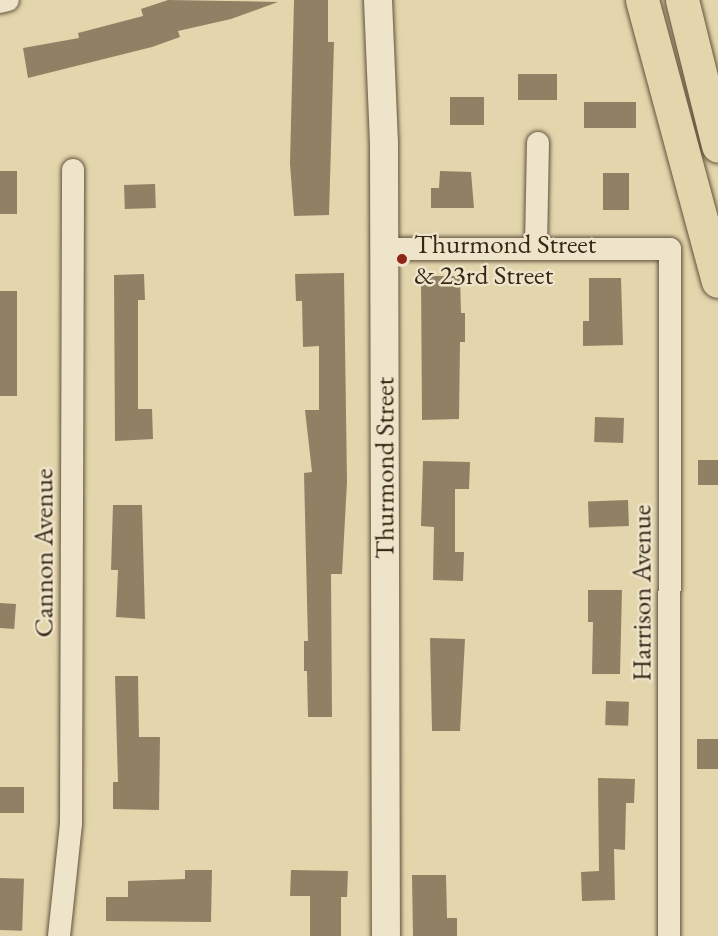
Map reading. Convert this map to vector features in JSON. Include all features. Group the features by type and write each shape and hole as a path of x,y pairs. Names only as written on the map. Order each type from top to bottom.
{"main road":[{"path":"642,0 718,281"},
{"path":"682,0 718,146"}],"street":[{"path":"0,2 9,0"},
{"name":"Thurmond Street","path":"378,0 382,45 385,249 386,936"},
{"path":"385,249 536,246 538,143"},
{"name":"Cannon Avenue","path":"60,936 71,822 73,170"},
{"name":"Harrison Avenue","path":"536,246 670,249 669,936"}],"building":[{"path":"168,0 278,2 231,19 178,31 180,37 152,47 28,78 23,48 79,38 78,33 143,16 141,9"},
{"path":"294,0 328,0 328,42 334,42 329,215 294,216 290,164"},
{"path":"518,74 557,74 557,100 518,100"},
{"path":"450,97 484,97 484,125 450,125"},
{"path":"584,102 636,102 636,128 584,128"},
{"path":"0,171 17,171 17,214 0,214"},
{"path":"440,171 471,172 474,208 431,208 431,188 439,188"},
{"path":"603,173 629,173 629,210 603,210"},
{"path":"155,184 156,208 125,209 124,185"},
{"path":"344,273 347,482 342,574 331,574 332,717 308,717 307,671 304,671 304,641 308,641 304,473 312,472 305,410 319,410 319,346 303,347 302,301 296,301 295,274"},
{"path":"144,274 145,300 138,300 138,409 152,409 153,439 115,441 114,275"},
{"path":"421,276 460,276 461,313 465,313 465,342 460,342 459,419 422,420"},
{"path":"589,278 621,278 623,345 583,346 583,321 589,321"},
{"path":"0,291 17,291 17,396 0,396"},
{"path":"595,417 624,418 623,443 594,442"},
{"path":"698,460 718,460 718,485 698,485"},
{"path":"423,461 470,462 469,489 455,489 455,552 464,552 463,581 433,580 434,527 421,526"},
{"path":"628,500 629,526 589,527 588,501"},
{"path":"113,505 142,505 145,619 116,617 118,570 111,570"},
{"path":"588,590 622,590 620,674 592,674 593,622 588,622"},
{"path":"0,603 16,604 14,629 0,628"},
{"path":"430,638 465,639 460,731 432,731"},
{"path":"115,676 138,676 139,737 160,737 159,810 113,809 113,782 118,782"},
{"path":"606,701 629,702 628,726 605,725"},
{"path":"697,739 718,739 718,769 697,769"},
{"path":"598,778 635,779 634,803 626,803 625,850 614,849 615,900 582,901 581,872 599,871"},
{"path":"0,787 24,787 24,813 0,813"},
{"path":"185,870 212,870 211,922 106,921 106,897 128,897 128,881 185,879"},
{"path":"291,870 348,871 347,897 341,897 341,936 310,936 310,896 290,896"},
{"path":"412,875 446,875 447,918 457,918 457,936 413,936"},
{"path":"0,878 24,879 22,931 0,930"}],"place":[{"name":"Thurmond Street & 23rd Street","path":"402,259"}]}
